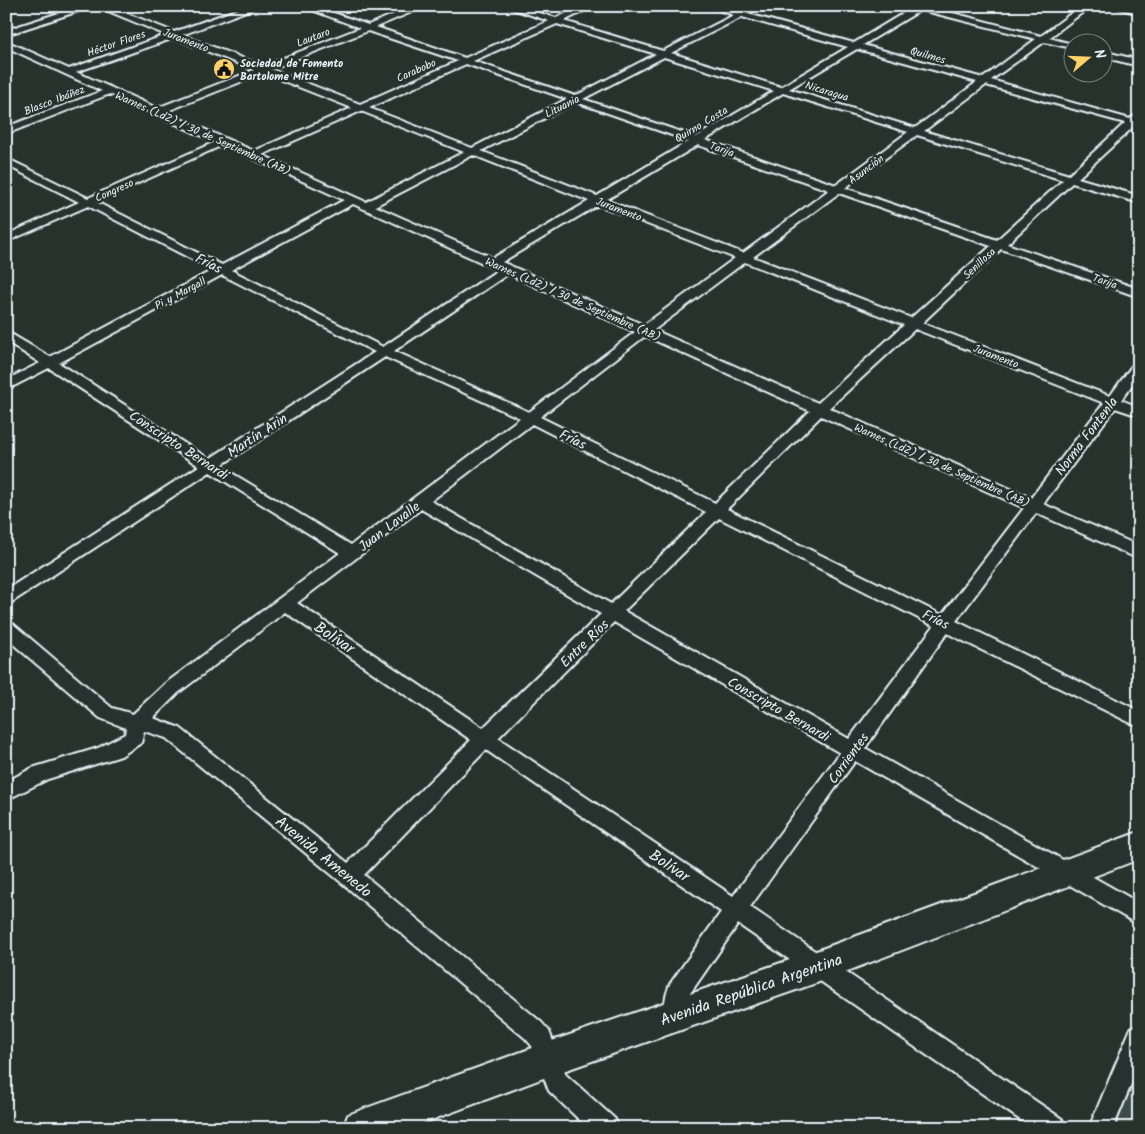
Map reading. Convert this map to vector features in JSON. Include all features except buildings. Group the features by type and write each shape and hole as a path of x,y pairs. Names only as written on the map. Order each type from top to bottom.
{"main road":[{"name":"Avenida República Argentina","path":"361,1128 549,1059 819,966 1139,845"}],"street":[{"path":"6,33 90,6"},
{"name":"Juramento","path":"100,6 1139,412"},
{"name":"Héctor Flores","path":"68,72 256,6"},
{"name":"Tarija","path":"305,6 1139,293"},
{"name":"Lautaro","path":"156,112 422,6"},
{"name":"Nicaragua","path":"508,6 1139,200"},
{"name":"Carabobo","path":"252,156 590,6"},
{"name":"Quilmes","path":"711,6 984,82 1137,121"},
{"name":"Lituania","path":"366,206 757,6"},
{"name":"Asunción","path":"644,331 1087,6"},
{"path":"1116,6 1139,12"},
{"path":"918,7 1062,44"},
{"name":"Quirno Costa","path":"493,263 784,90 918,7"},
{"name":"Warnes (LdZ) / 30 de Septiembre (AB)","path":"8,47 68,72 1139,553"},
{"path":"1112,56 1139,63"},
{"name":"Blasco Ibáñez","path":"6,132 110,91"},
{"name":"Senillosa","path":"819,410 1137,121"},
{"name":"Congreso","path":"6,239 222,142"},
{"name":"Frías","path":"6,161 384,352 531,418 1139,720"},
{"name":"Pi y Margall","path":"6,386 353,200"},
{"name":"Martín Arin","path":"6,598 384,352 507,269"},
{"name":"Juan Lavalle","path":"6,792 42,772 90,759 129,742 134,738 136,723 172,688 286,604 644,331"},
{"name":"Conscripto Bernardi","path":"6,334 210,466 352,553"},
{"name":"Norma Fontenla","path":"1033,506 1139,366"},
{"name":"Entre Ríos","path":"349,876 484,739 615,613 819,410"},
{"name":"Conscripto Bernardi","path":"420,502 1139,915"},
{"name":"Corrientes","path":"674,1016 678,992 686,978 853,752 945,623 1033,506"},
{"name":"Bolívar","path":"286,604 819,966 1053,1128"},
{"name":"Avenida Amenedo","path":"6,628 106,713 116,718 136,723 153,724 173,733 349,876 533,1030 541,1039 557,1082 606,1128"},
{"path":"1101,1128 1139,1036"}],"shaded area":[{"path":"1139,1069 1139,1128 1115,1128"}],"place":[{"name":"Sociedad de Fomento Bartolome Mitre","path":"224,69"}]}
